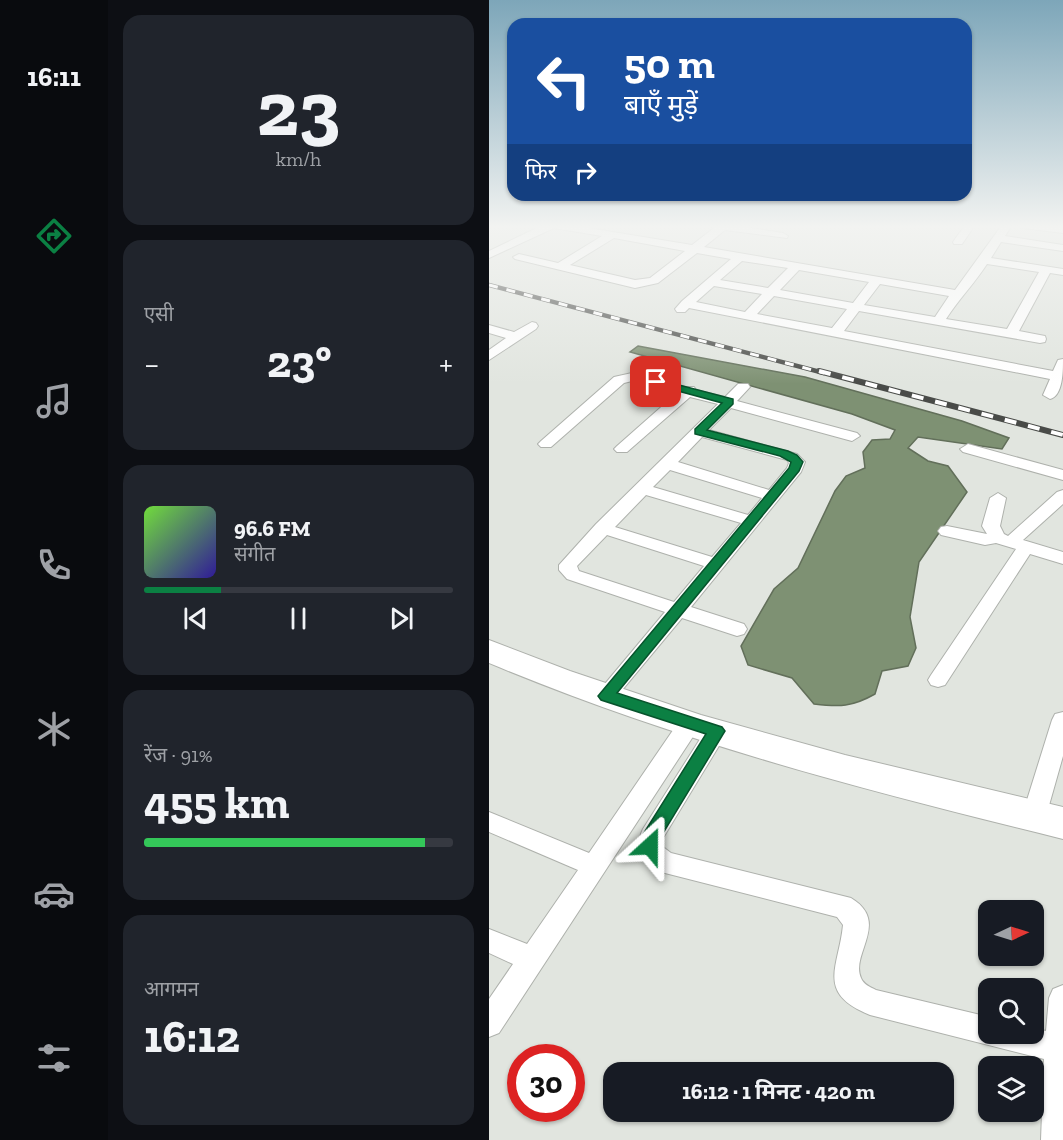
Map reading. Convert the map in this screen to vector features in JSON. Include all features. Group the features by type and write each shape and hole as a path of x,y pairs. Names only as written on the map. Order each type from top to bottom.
{"main road":[{"path":"489,651 606,696 703,727 820,762 1048,820"}],"street":[{"path":"609,278 635,284 648,284 656,278"},
{"path":"715,278 684,306 835,333 1057,382"},
{"path":"748,316 785,278"},
{"path":"866,278 957,294"},
{"path":"938,321 972,278"},
{"path":"1011,334 1042,278"},
{"path":"835,333 876,280"},
{"path":"711,282 1040,339"},
{"path":"489,356 532,326"},
{"path":"489,329 516,337"},
{"path":"546,444 624,378 639,378 689,390 852,435"},
{"path":"737,629 573,574 568,570 568,565 571,559 743,387"},
{"path":"622,448 689,390"},
{"path":"606,696 795,469 797,462 792,457 699,432"},
{"path":"968,449 1063,476"},
{"path":"666,464 773,496"},
{"path":"641,489 752,521"},
{"path":"937,680 1011,542 1063,495"},
{"path":"998,498 991,526 1011,542"},
{"path":"602,528 716,564"},
{"path":"947,531 985,540 1011,542 1061,555"},
{"path":"1048,820 1063,720"},
{"path":"489,1023 595,866 703,727"},
{"path":"703,727 651,836 650,846 653,855 665,862 842,906 853,914 856,924 846,968 848,984 856,996 870,1002 978,1028"},
{"path":"489,822 595,866"},
{"path":"489,941 532,959"},
{"path":"1056,1140 1063,998"},
{"path":"1044,1036 1061,1037"}],"shaded area":[{"path":"638,346 805,377 962,421 1009,438 1002,449 918,437 908,448 928,461 948,466 967,492 919,562 910,617 916,648 908,666 882,671 875,694 846,705 814,704 792,678 748,665 741,646 774,589 798,568 835,491 846,476 865,468 863,452 872,440 890,439 895,430 852,414 630,352"}],"railway":[{"path":"489,285 824,373"},
{"path":"819,371 1063,435"}],"route":[{"path":"650,846 651,836 717,731 606,696 795,469 797,462 784,454 699,432 729,401 656,382"}]}
